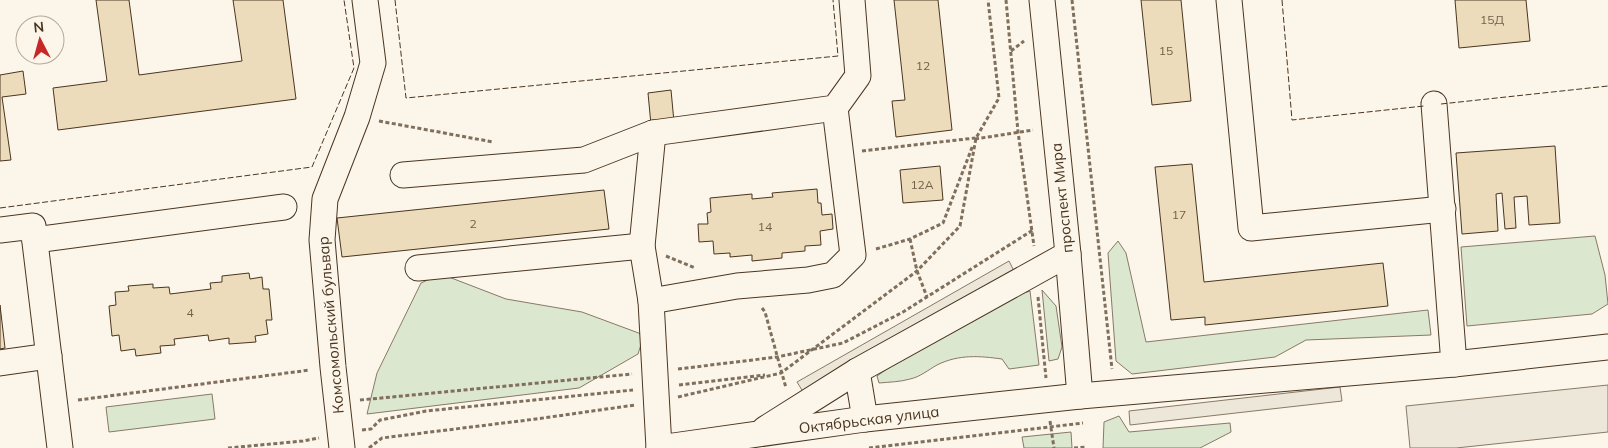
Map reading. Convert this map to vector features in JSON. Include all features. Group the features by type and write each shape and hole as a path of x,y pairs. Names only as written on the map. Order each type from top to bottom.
{"street":[{"name":"Комсомольский бульвар","path":"341,441 322,240 325,199 357,117 373,63 365,0"},
{"path":"651,301 738,286 808,280 833,275 854,255 835,108 858,76 852,0"},
{"name":"проспект Мира","path":"1042,0 1068,254 1080,396"},
{"path":"1229,0 1251,228 1443,209"},
{"path":"1434,104 1454,364"},
{"path":"403,175 584,160 653,133 835,108"},
{"path":"653,133 642,246 651,301 659,448"},
{"path":"35,240 284,207"},
{"path":"0,230 33,226 60,448"},
{"path":"418,268 642,246"},
{"path":"756,435 857,371 1068,254"},
{"name":"Октябрьская улица","path":"659,448 865,419 1114,392 1454,364 1608,346"},
{"path":"0,363 49,356"},
{"path":"857,371 865,419"}],"path":[{"path":"1006,0 1018,132 1032,230 1050,427 1054,448"},
{"path":"1072,0 1114,392"},
{"path":"357,117 499,144"},
{"path":"842,154 1086,124"},
{"path":"854,255 910,239 943,223 976,138"},
{"path":"228,448 303,441 341,441 371,429 380,420 426,411 656,380 842,343 903,312 1032,230"},
{"path":"910,239 917,271 927,297"},
{"path":"642,246 703,271"},
{"path":"738,286 765,312 792,412"},
{"path":"55,404 333,367"},
{"path":"337,402 781,373"},
{"path":"868,448 1083,423"},
{"path":"1074,448 1086,447"}],"green space":[{"path":"1595,236 1605,275 1608,304 1592,314 1467,326 1461,247"},
{"path":"1118,241 1126,253 1146,342 1428,310 1431,335 1306,340 1275,357 1132,374 1116,361 1108,253"},
{"path":"441,274 506,299 582,312 644,335 638,354 579,388 367,414 377,373 421,283"},
{"path":"1042,290 1056,306 1062,347 1058,359 1049,361"},
{"path":"1030,291 1039,365 1009,369 1002,359 961,357 945,361 914,378 879,383 877,376 887,369 1018,295"},
{"path":"212,394 215,419 109,432 106,407"},
{"path":"1119,416 1129,432 1230,423 1231,432 1200,448 1103,448 1104,422"},
{"path":"1071,432 1072,448 1024,448 1022,437"}],"shaded area":[{"path":"1009,261 1016,275 805,395 797,382"},
{"path":"1608,385 1608,432 1456,448 1410,448 1406,406"},
{"path":"1340,387 1342,401 1130,425 1129,411"}],"building":[{"path":"96,0 129,0 139,75 242,61 233,0 283,0 296,99 58,130 53,88 107,81"},
{"path":"894,0 938,0 952,130 896,137 892,101 905,100"},
{"path":"1141,0 1181,0 1191,101 1152,105"},
{"path":"1455,0 1526,0 1530,41 1459,48"},
{"path":"23,71 26,94 2,97 11,160 0,161 0,75"},
{"path":"671,90 674,122 651,125 648,93"},
{"path":"1555,146 1560,223 1529,225 1527,196 1514,197 1516,228 1505,229 1502,193 1496,194 1498,231 1462,234 1456,153"},
{"path":"1192,164 1204,282 1383,263 1388,306 1205,325 1205,317 1171,320 1155,167"},
{"path":"940,166 943,200 903,203 900,170"},
{"path":"817,189 818,203 821,203 822,215 832,214 833,229 820,231 821,245 805,246 805,251 782,253 782,258 752,261 752,255 730,257 730,253 714,254 713,241 699,242 698,224 708,224 707,213 711,212 710,198 752,194 752,199 773,197 772,193"},
{"path":"604,190 609,229 342,257 337,218"},
{"path":"249,273 250,279 262,277 263,289 269,289 272,320 266,320 268,334 255,336 256,342 229,344 229,338 209,341 208,335 174,339 175,345 160,346 161,353 136,356 135,349 121,351 119,335 112,336 109,306 116,305 115,292 129,291 128,286 153,284 153,288 169,287 170,294 211,289 210,283 222,282 222,276"},
{"path":"0,305 5,348 0,349"}],"fence":[{"path":"0,208 312,167 354,68 344,0"},
{"path":"395,0 406,98 838,56 833,0"},
{"path":"1282,0 1292,120 1424,106"},
{"path":"1441,104 1608,86"}]}
